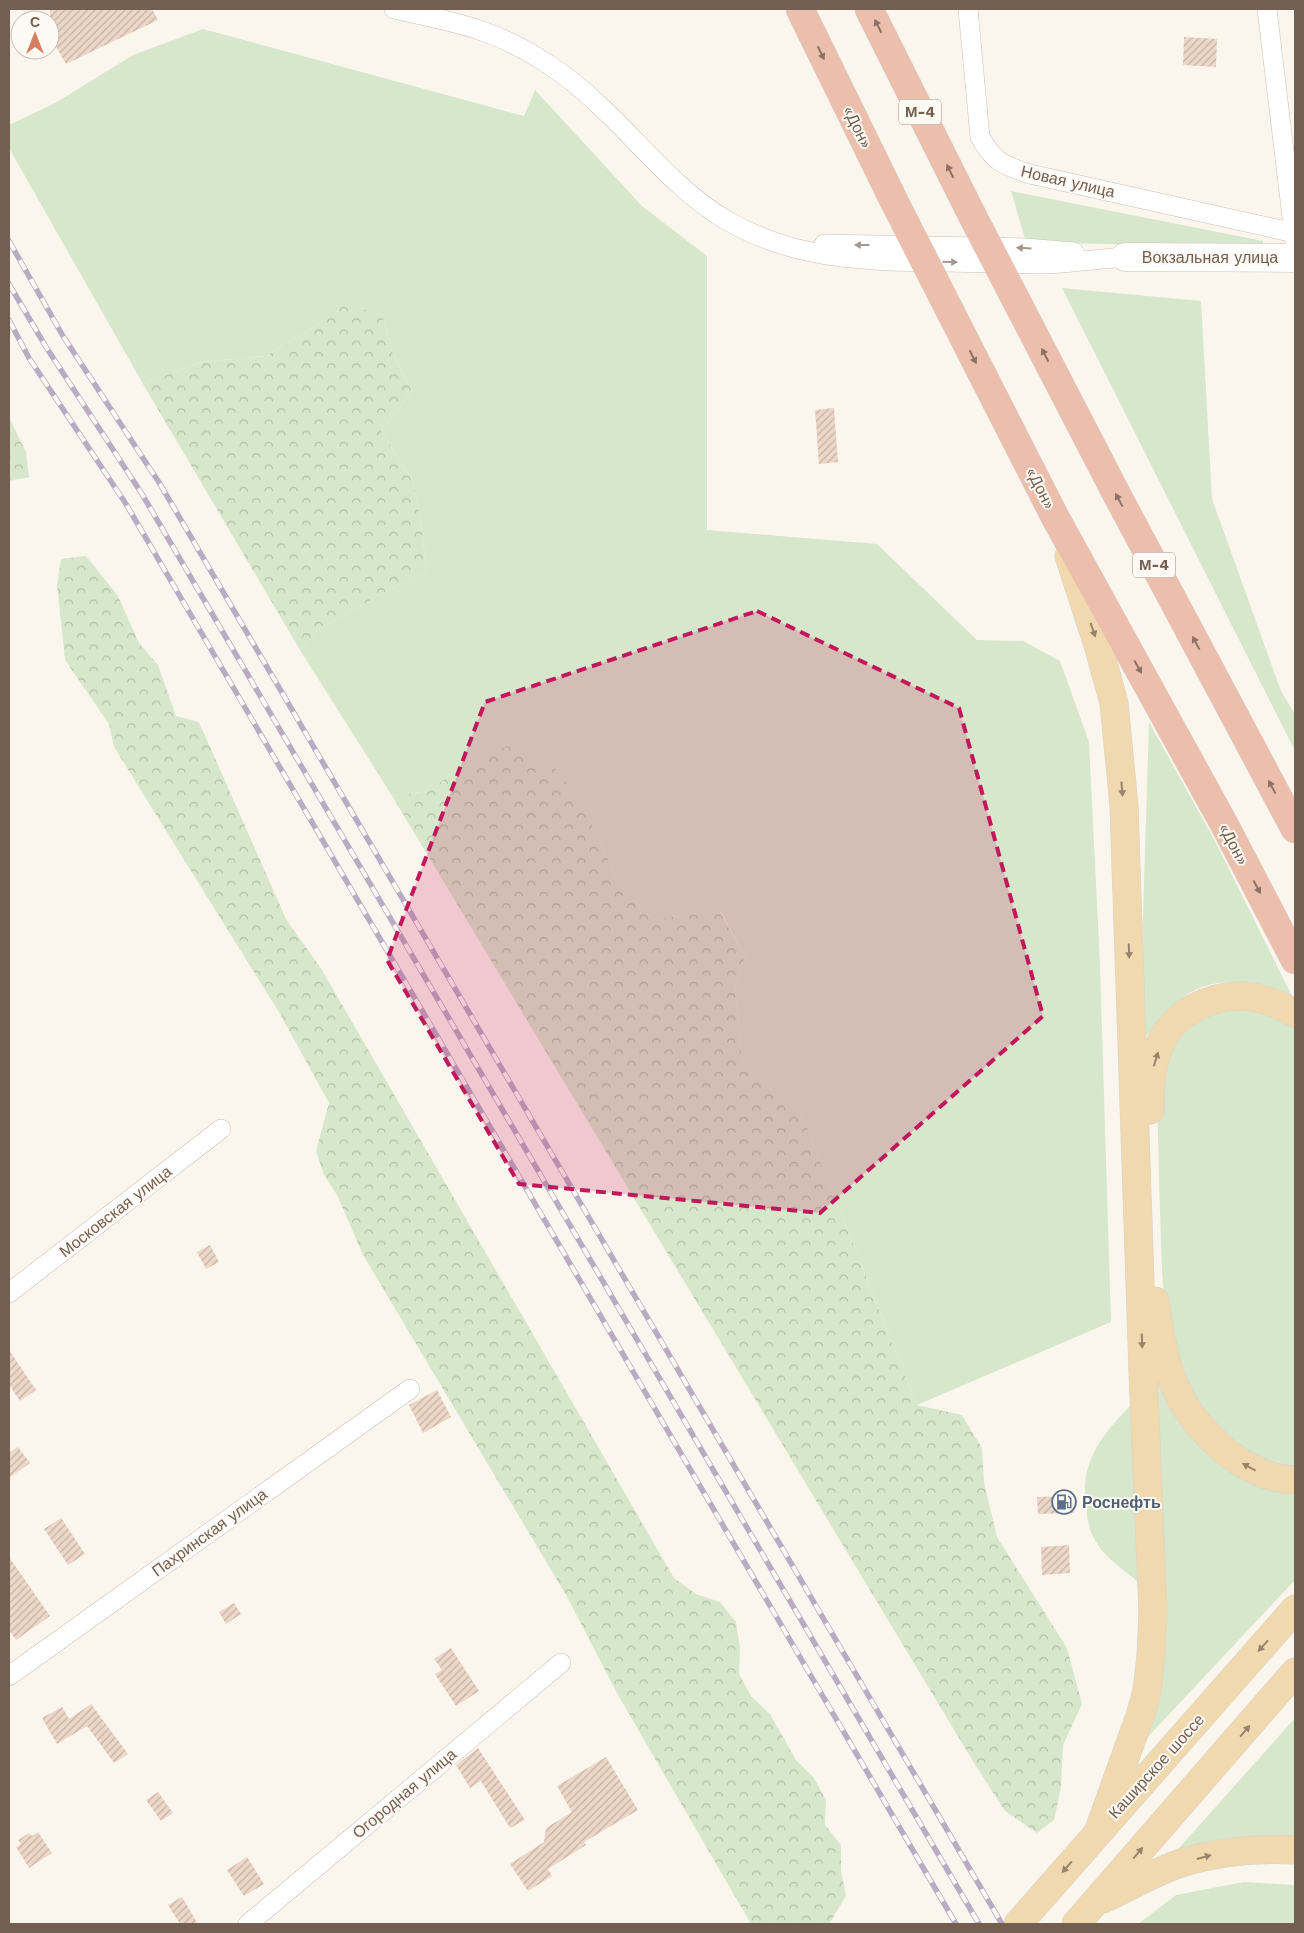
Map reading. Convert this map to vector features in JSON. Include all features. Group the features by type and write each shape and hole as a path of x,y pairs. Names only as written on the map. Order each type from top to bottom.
{"highway":[{"name":"«Дон»","path":"800,9 895,203 1055,517 1224,824 1295,960"},
{"name":"М-4","path":"869,9 972,215 1117,495 1295,830"}],"main road":[{"path":"1055,517 1098,645 1114,703 1124,806 1142,1362 1153,1612 1151,1656 1144,1700 1099,1830"},
{"path":"1295,1013 1270,1002 1245,996 1217,998 1192,1008 1173,1024 1161,1041 1154,1061 1150,1086 1155,1299 1161,1340 1169,1372 1188,1412 1198,1426 1216,1443 1237,1460 1259,1472 1286,1480 1295,1480"},
{"name":"Каширское шоссе","path":"1018,1924 1295,1609"},
{"path":"1076,1924 1295,1672"},
{"path":"1094,1903 1183,1863 1214,1854 1247,1849 1295,1850"}],"street":[{"path":"394,9 484,32 514,45 546,64 569,79 600,105 677,183 700,203 727,221 782,244 822,255 866,261 1045,264 1125,257"},
{"name":"Новая улица","path":"968,9 980,137 988,151 1002,165 1030,174 1295,241"},
{"path":"1267,9 1295,241"},
{"name":"Вокзальная улица","path":"1125,257 1295,241"},
{"name":"Московская улица","path":"9,1293 221,1129"},
{"name":"Пахринская улица","path":"9,1676 410,1389"},
{"name":"Огородная улица","path":"248,1924 560,1663"}],"highlighted area":[{"path":"757,611 959,708 1043,1016 820,1213 519,1184 387,960 485,702"}],"green space":[{"path":"203,29 524,116 535,90 642,206 707,256 707,530 877,544 977,640 1023,641 1060,661 1089,742 1100,964 1111,1322 917,1405 801,1113 743,1067 735,987 745,956 721,912 652,919 619,885 583,804 457,769 429,791 392,796 300,650 319,629 383,593 427,572 413,481 381,431 412,391 392,352 382,314 336,303 316,326 266,356 201,362 143,384 9,148 9,125 57,102 133,55"},
{"path":"1011,191 1263,241 1263,248 1026,242"},
{"path":"1062,288 1201,301 1212,499 1281,691 1295,714 1295,751"},
{"path":"336,302 382,314 392,352 412,391 381,431 413,481 427,572 383,593 319,629 300,650 143,384 201,362 266,356 316,326"},
{"path":"9,417 26,452 29,477 9,481"},
{"path":"86,556 118,596 139,643 158,665 176,716 199,722 286,919 322,970 674,1578 696,1594 720,1602 736,1622 740,1648 739,1674 751,1696 770,1714 796,1760 814,1778 826,1800 825,1825 841,1845 841,1871 846,1896 829,1924 751,1924 618,1695 566,1595 363,1255 337,1195 324,1175 316,1151 329,1103 280,1014 114,747 109,724 65,660 57,585 61,559"},
{"path":"1149,722 1215,841 1293,998 1249,985 1213,984 1198,989 1172,1007 1139,1046"},
{"path":"507,746 556,769 583,804 619,885 652,919 720,912 745,956 735,987 743,1067 801,1113 917,1405 962,1415 982,1448 984,1482 997,1537 1067,1648 1082,1704 1063,1745 1061,1788 1054,1820 1037,1833 1005,1811 974,1763 392,796 429,791 457,769"},
{"path":"1223,1003 1287,1018 1295,1028 1295,1472 1254,1461 1190,1398 1166,1324 1159,1182 1157,1090 1160,1067 1187,1021"},
{"path":"1154,1359 1172,1407 1295,1489 1295,1580 1145,1740"},
{"path":"1135,1401 1142,1585 1110,1559 1099,1547 1091,1532 1088,1520 1085,1490 1086,1475 1096,1448 1113,1424"},
{"path":"1295,1718 1295,1843 1171,1857"},
{"path":"1244,1882 1295,1885 1295,1924 1138,1924 1176,1895"}],"building":[{"path":"152,9 158,20 66,64 60,54 60,10 50,10"},
{"path":"1184,37 1217,39 1216,67 1183,65"},
{"path":"834,408 838,462 819,464 815,410"},
{"path":"210,1245 219,1262 206,1269 197,1252"},
{"path":"9,1350 36,1390 20,1401 9,1385"},
{"path":"437,1390 451,1417 423,1433 409,1405"},
{"path":"18,1447 30,1463 9,1478 9,1453"},
{"path":"1074,1496 1074,1513 1038,1514 1037,1497"},
{"path":"61,1518 85,1554 68,1565 44,1529"},
{"path":"1069,1545 1070,1573 1042,1575 1041,1547"},
{"path":"9,1557 50,1616 16,1640 9,1630"},
{"path":"234,1603 241,1614 226,1624 219,1612"},
{"path":"451,1648 479,1691 456,1706 435,1674 442,1670 434,1659"},
{"path":"91,1704 128,1754 114,1763 87,1726 57,1744 42,1718 62,1707 69,1719"},
{"path":"478,1748 525,1820 510,1828 481,1781 470,1788 456,1765"},
{"path":"606,1757 638,1810 584,1842 586,1845 548,1869 552,1876 528,1891 510,1864 544,1842 546,1828 572,1812 557,1786"},
{"path":"158,1792 173,1813 161,1821 146,1800"},
{"path":"38,1832 52,1853 29,1868 16,1847 21,1844 18,1840 29,1833 32,1836"},
{"path":"247,1857 264,1884 244,1896 227,1870"},
{"path":"182,1897 198,1924 180,1924 168,1905"}],"railway":[{"path":"9,241 63,336 160,484 1002,1924"},
{"path":"9,284 46,347 142,494 979,1924"},
{"path":"9,320 29,358 126,504 956,1924"}],"place":[{"name":"Роснефть","path":"1064,1502"}]}
